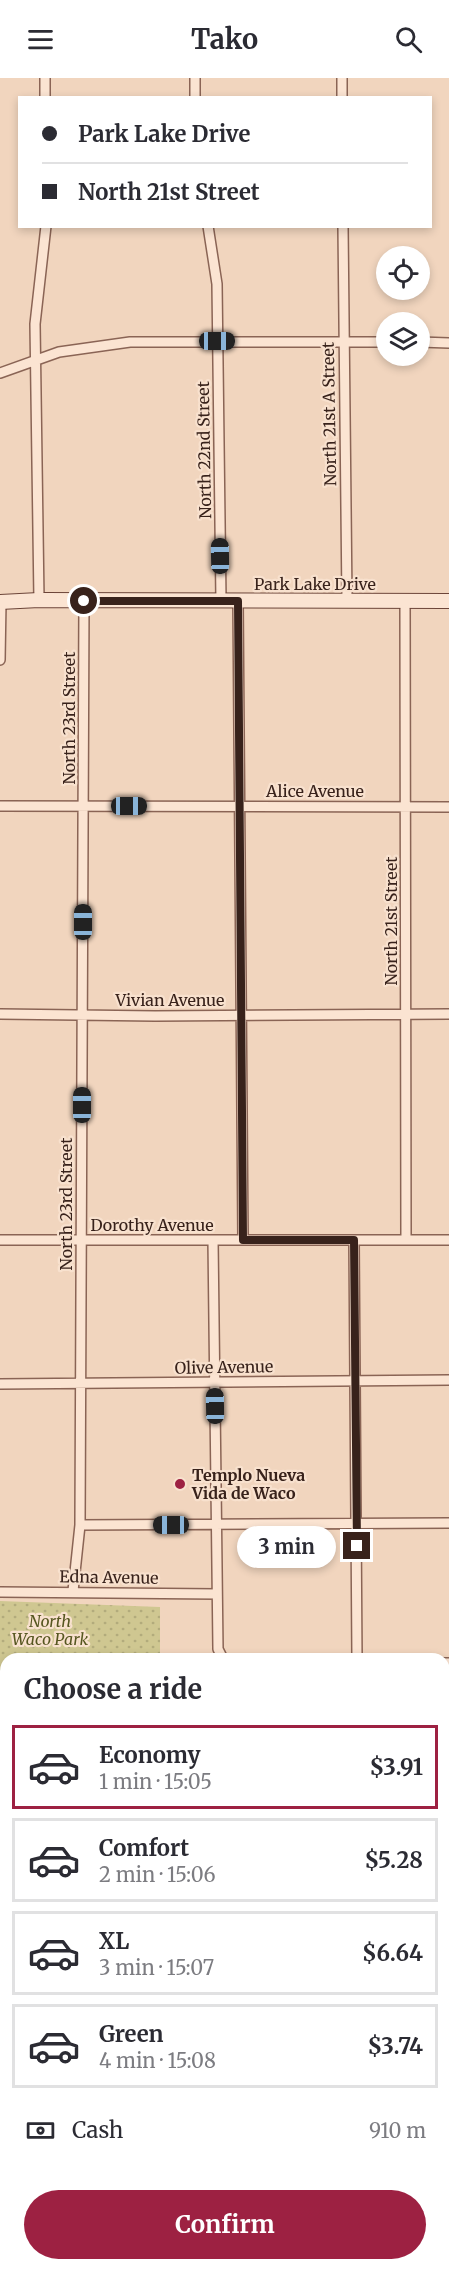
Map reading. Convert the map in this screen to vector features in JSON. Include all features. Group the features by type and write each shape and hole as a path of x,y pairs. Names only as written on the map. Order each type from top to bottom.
{"street":[{"path":"45,78 45,96"},
{"path":"195,78 195,96"},
{"path":"342,78 342,96"},
{"path":"39,600 37,302 44,261 46,228"},
{"name":"North 22nd Street","path":"208,228 217,284 221,601"},
{"name":"North 21st A Street","path":"343,228 347,601"},
{"path":"0,373 36,358 59,352 130,342 376,342"},
{"path":"430,342 449,343"},
{"name":"Park Lake Drive","path":"1,602 39,600 449,601"},
{"name":"North 23rd Street","path":"73,1591 80,1525 84,601"},
{"path":"238,601 243,1240"},
{"name":"North 21st Street","path":"405,601 406,1240"},
{"path":"0,660 1,602"},
{"name":"Alice Avenue","path":"0,806 449,807"},
{"name":"Vivian Avenue","path":"0,1014 449,1014"},
{"name":"Dorothy Avenue","path":"0,1240 449,1240"},
{"path":"213,1240 218,1649 220,1653"},
{"path":"354,1240 357,1653"},
{"name":"Olive Avenue","path":"0,1384 449,1380"},
{"path":"80,1525 449,1523"},
{"name":"Edna Avenue","path":"0,1592 218,1594"}],"green space":[{"name":"North Waco Park","path":"0,1601 160,1607 160,1653 0,1653"}],"place":[{"name":"Templo Nueva Vida de Waco","path":"180,1484"}],"route":[{"path":"84,601 238,601 243,1240 354,1240 357,1546"}]}
